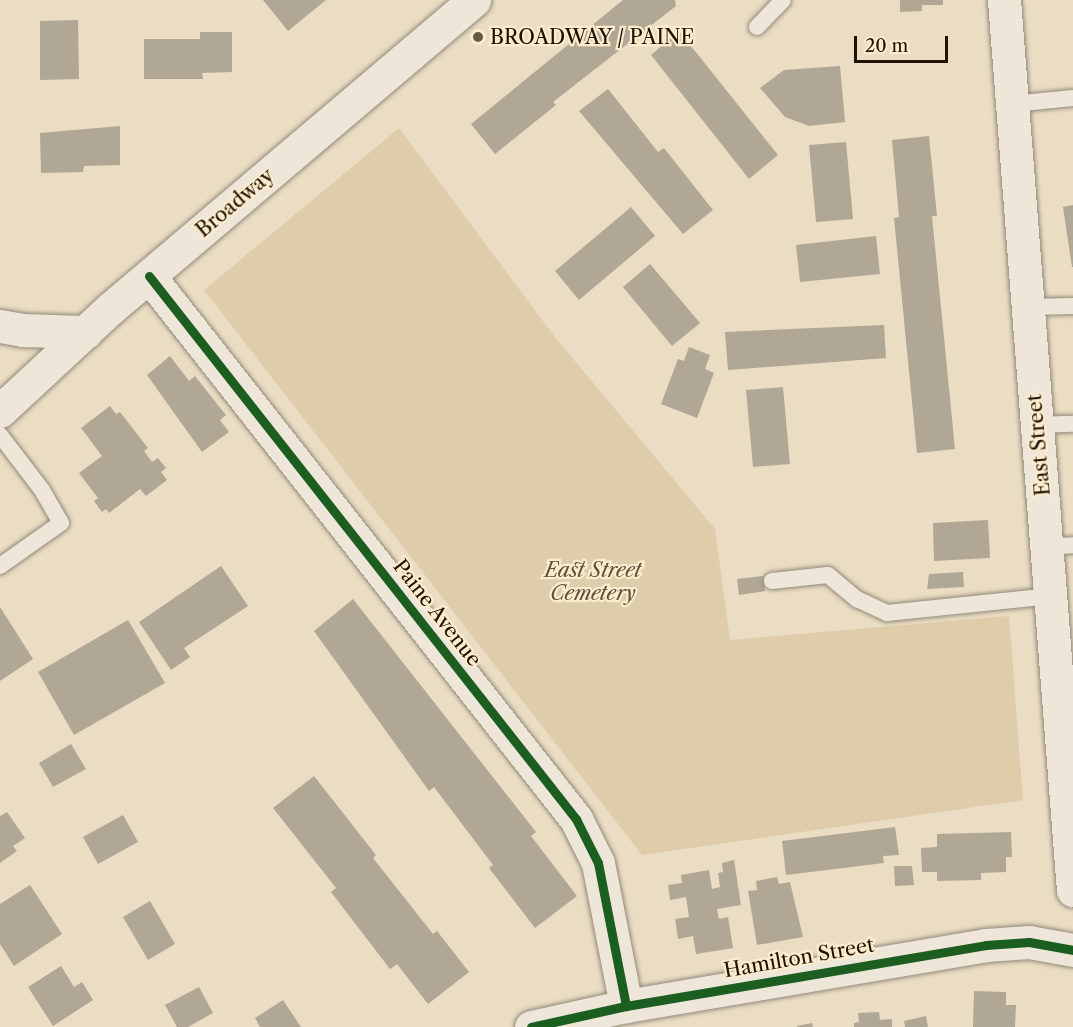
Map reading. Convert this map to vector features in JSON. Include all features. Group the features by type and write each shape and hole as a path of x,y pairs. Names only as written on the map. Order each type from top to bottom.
{"main road":[{"name":"Broadway","path":"0,411 149,276 474,0"},
{"name":"East Street","path":"1004,0 1037,425 1060,546 1051,596 1065,670 1073,890"},
{"name":"Paine Avenue","path":"149,276 576,819 598,863 626,1006"},
{"path":"0,326 22,330 86,332"},
{"name":"Hamilton Street","path":"531,1027 626,1006 986,945 1029,942 1073,950"}],"lane":[{"path":"757,27 783,0"},
{"path":"1012,104 1073,98"},
{"path":"1028,307 1073,306"},
{"path":"1037,425 1073,424"},
{"path":"0,435 42,490 61,523 0,566"},
{"path":"772,581 828,575 857,599 887,613 1051,596"}],"green space":[{"name":"East Street Cemetery","path":"399,128 554,336 715,529 730,640 1009,616 1023,800 642,855 204,290"}],"building":[{"path":"263,0 326,0 288,31"},
{"path":"623,0 675,0 676,6 553,102 556,105 495,154 471,124"},
{"path":"900,0 943,0 943,5 922,5 922,11 900,12"},
{"path":"78,20 79,79 40,80 40,21"},
{"path":"679,31 778,155 749,179 651,55"},
{"path":"200,32 232,32 232,72 202,73 203,79 144,79 144,39 200,39"},
{"path":"840,66 845,122 809,126 785,117 760,88 784,70"},
{"path":"608,89 658,152 664,148 713,210 683,234 579,111"},
{"path":"120,126 120,165 84,166 83,172 41,173 40,133"},
{"path":"929,136 937,216 932,216 955,449 917,453 894,218 899,217 892,140"},
{"path":"846,142 853,219 816,222 809,145"},
{"path":"1073,205 1073,267 1072,267 1063,207"},
{"path":"631,207 655,236 579,300 555,271"},
{"path":"876,236 880,274 800,282 796,245"},
{"path":"650,264 700,323 672,346 623,287"},
{"path":"884,325 886,358 728,370 725,332"},
{"path":"689,347 710,355 705,369 714,373 697,418 661,404 678,359 684,361"},
{"path":"170,356 189,381 195,376 226,415 220,420 229,432 202,452 147,375"},
{"path":"783,387 790,464 753,467 746,390"},
{"path":"110,406 116,414 120,412 148,448 144,451 152,462 158,458 166,468 161,472 167,480 146,496 140,489 109,513 106,509 102,512 94,501 98,498 79,473 102,456 81,428"},
{"path":"988,520 990,558 934,561 933,523"},
{"path":"221,566 248,606 184,648 190,657 171,670 139,622"},
{"path":"963,572 964,587 927,589 929,574"},
{"path":"763,576 765,591 739,595 737,579"},
{"path":"353,599 536,832 531,836 577,896 535,928 489,868 493,865 434,787 429,791 314,631"},
{"path":"0,607 33,659 0,681"},
{"path":"128,620 165,683 74,735 38,672"},
{"path":"71,744 86,769 53,787 39,763"},
{"path":"314,776 376,855 373,858 433,934 437,931 469,972 428,1004 397,964 390,969 331,892 336,888 273,808"},
{"path":"7,812 25,838 13,846 17,851 0,863 0,816"},
{"path":"123,815 138,842 98,864 83,837"},
{"path":"895,827 899,855 883,856 884,863 786,875 782,841"},
{"path":"1011,832 1012,857 1006,857 1006,872 981,873 981,880 937,881 937,872 922,872 921,848 937,847 937,834"},
{"path":"734,860 741,905 717,909 719,919 728,917 733,948 696,954 693,936 678,939 675,919 689,917 686,897 670,900 668,885 682,883 681,875 709,870 712,889 720,887 718,873 723,872 722,863"},
{"path":"894,866 912,866 914,885 895,886"},
{"path":"777,877 779,884 790,882 803,937 757,945 748,891 757,890 756,881"},
{"path":"30,885 62,934 14,966 0,944 0,904"},
{"path":"150,901 175,944 148,960 123,917"},
{"path":"61,966 74,987 82,982 93,1000 53,1026 28,987"},
{"path":"199,987 213,1013 188,1027 177,1027 165,1005"},
{"path":"974,991 1006,992 1006,1005 1016,1005 1015,1027 973,1027"},
{"path":"283,1000 301,1027 260,1027 255,1018"},
{"path":"879,1012 880,1020 892,1019 892,1027 854,1027 854,1023 859,1022 858,1013"},
{"path":"926,1016 928,1027 905,1027 904,1021"},
{"path":"812,1023 813,1027 797,1027 797,1026"}],"cycle path":[{"path":"149,276 576,819 598,863 626,1006"},
{"path":"531,1027 626,1006 986,945 1029,942 1073,950"}],"place":[{"name":"BROADWAY / PAINE","path":"478,37"}]}
